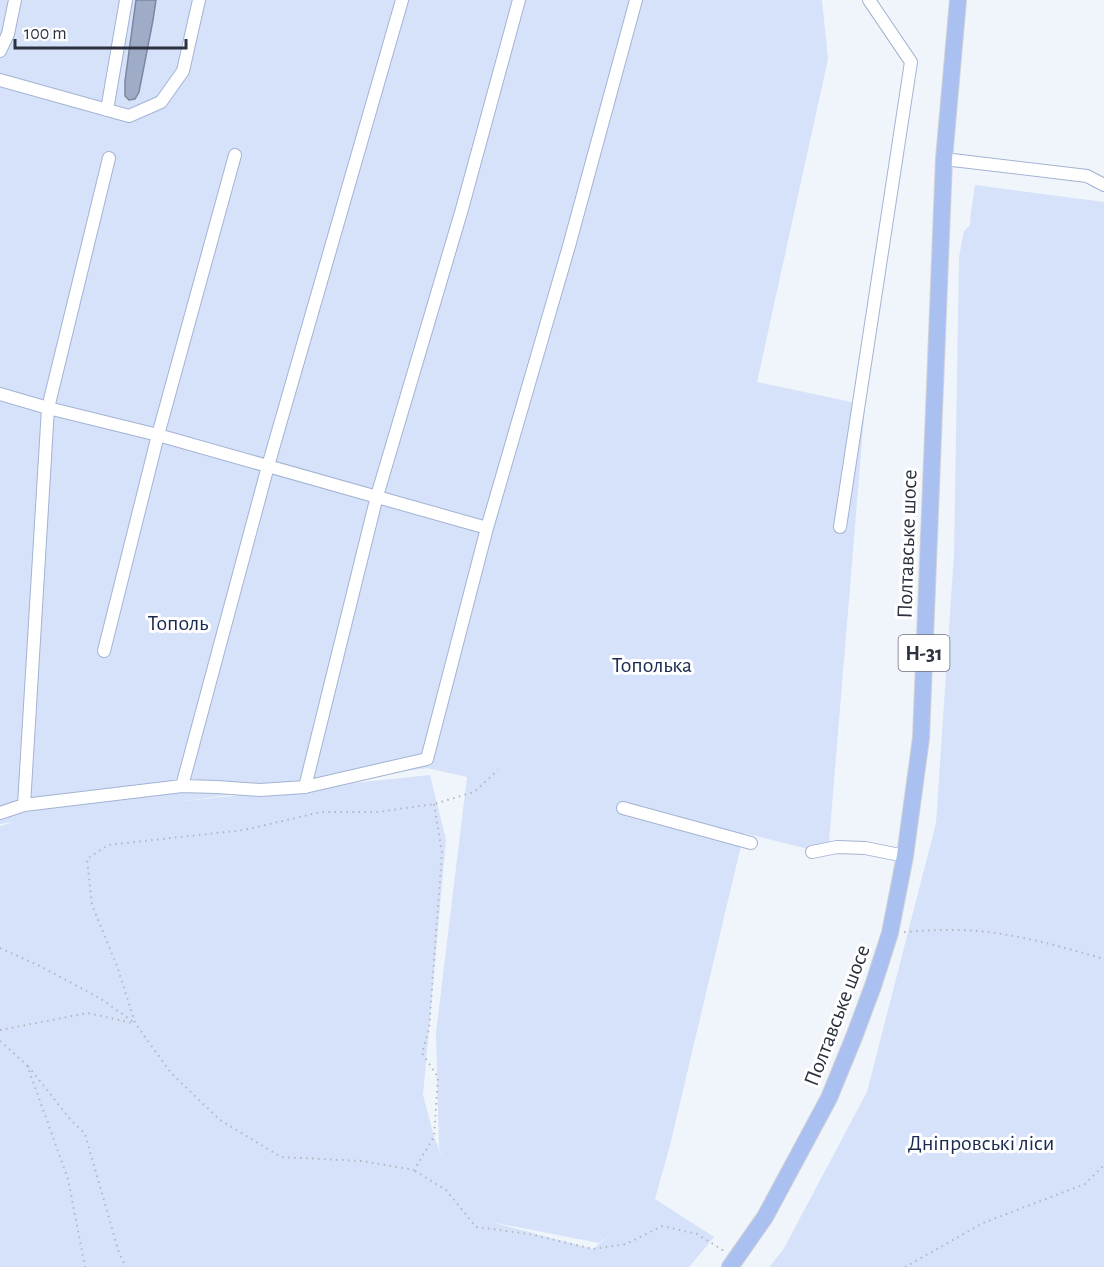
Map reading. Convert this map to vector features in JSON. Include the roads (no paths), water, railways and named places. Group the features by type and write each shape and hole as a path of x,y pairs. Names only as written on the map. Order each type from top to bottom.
{"main road":[{"name":"Полтавське шосе","path":"733,1263 765,1217 829,1098 862,1016 890,933 905,856 921,738 944,159 957,0"}],"lane":[{"path":"0,51 8,34 15,0"},
{"path":"107,110 126,0"},
{"path":"0,80 129,116 161,102 183,71 200,0"},
{"path":"182,786 268,466 402,0"},
{"path":"305,787 377,496 462,209 519,0"},
{"path":"0,813 24,805 182,786 260,790 305,787 427,759 487,528 636,0"},
{"path":"840,527 911,62 868,0"},
{"path":"104,651 158,435 235,155"},
{"path":"24,805 48,408 109,158"},
{"path":"944,159 1087,176 1104,184"},
{"path":"0,394 158,435 487,528"},
{"path":"623,808 751,843"},
{"path":"812,852 837,847 865,848 905,856"}],"park label":[{"name":"Тополь","path":"178,622"},
{"name":"Тополька","path":"652,664"},
{"name":"Дніпровські ліси","path":"981,1142"}]}
